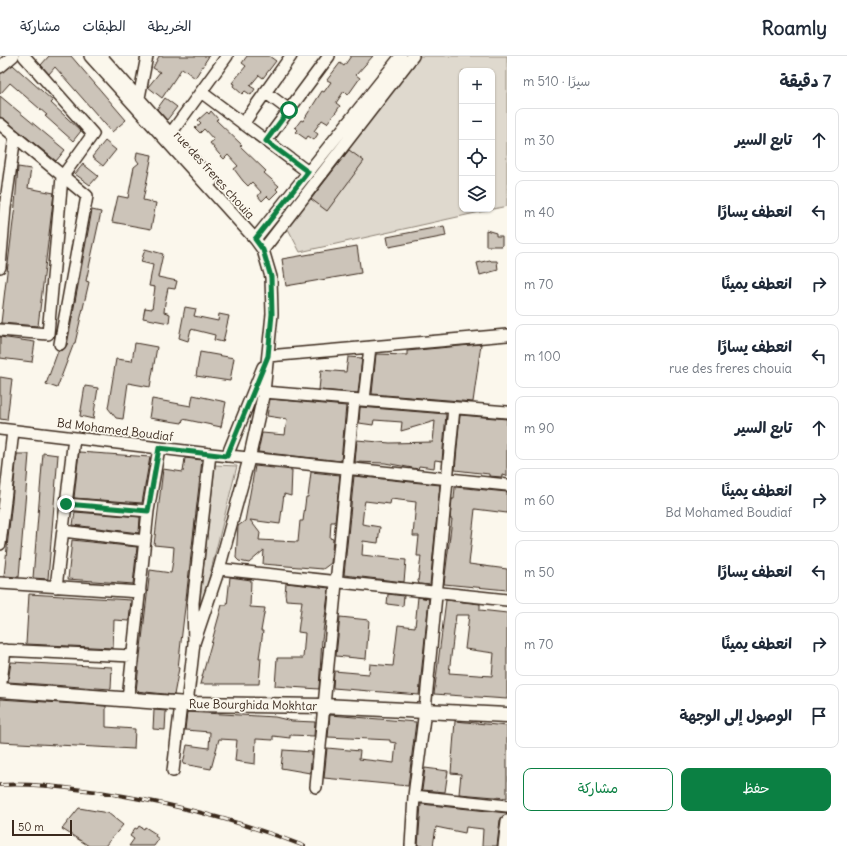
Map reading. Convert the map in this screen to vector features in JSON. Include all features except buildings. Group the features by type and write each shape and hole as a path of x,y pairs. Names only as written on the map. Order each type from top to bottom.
{"main road":[{"name":"Rue Bourghida Mokhtar","path":"0,690 128,698 184,704 324,706 507,715"}],"street":[{"path":"0,67 13,56"},
{"path":"0,330 48,334 62,177 93,134 24,56"},
{"name":"rue des freres chouia","path":"90,56 138,103 257,236 271,277 272,314 264,392 249,458 219,569 194,643"},
{"path":"101,56 138,103"},
{"path":"138,103 146,56"},
{"path":"168,137 227,56"},
{"path":"243,124 291,56"},
{"path":"266,141 329,56"},
{"path":"257,236 401,56"},
{"path":"263,250 412,56"},
{"path":"201,92 308,172"},
{"path":"265,92 289,110"},
{"path":"0,124 62,177 87,196 60,344"},
{"path":"0,266 2,206 15,136"},
{"path":"227,456 268,356 507,335"},
{"path":"316,787 347,469 370,347"},
{"path":"264,392 507,412"},
{"path":"411,846 414,796 425,710 454,408"},
{"name":"Bd Mohamed Boudiaf","path":"0,429 227,456 507,485"},
{"path":"0,544 3,496 13,431"},
{"path":"56,587 74,438"},
{"path":"128,698 148,511 159,448"},
{"path":"173,771 194,643 193,602 210,454"},
{"path":"66,504 148,511"},
{"path":"63,531 145,541"},
{"path":"219,569 336,580 507,600"},
{"path":"0,583 140,592"},
{"path":"0,690 2,650 132,656"},
{"path":"414,796 507,806"},
{"path":"504,846 507,821"}],"shaded area":[{"path":"420,56 507,56 507,206 495,209 495,68 459,68 459,212 480,212 300,252 286,225 354,137"},
{"path":"215,465 237,466 197,626"}],"railway":[{"path":"0,785 37,785 100,792 152,801 229,820 304,846"}],"route":[{"path":"66,504 148,511 159,448 227,456 268,356 272,314 271,277 263,250 255,239 308,172 266,141 289,110"}]}
